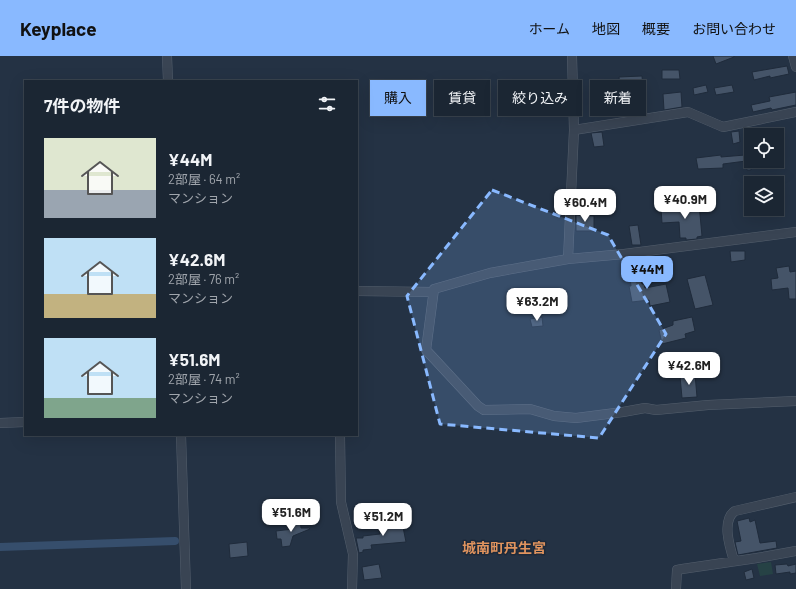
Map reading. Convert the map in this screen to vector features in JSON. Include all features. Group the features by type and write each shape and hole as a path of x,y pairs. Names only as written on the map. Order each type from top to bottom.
{"street":[{"path":"167,56 168,80"},
{"path":"568,259 574,130 572,56"},
{"path":"793,56 796,68"},
{"path":"574,130 688,112 723,127 796,112"},
{"path":"796,232 624,254 568,259 490,273 434,289 426,350 478,406 484,410 530,409 554,416 576,418 644,408 656,410 708,405 796,401"},
{"path":"358,291 433,292"},
{"path":"0,423 24,422"},
{"path":"181,436 186,589"},
{"path":"340,436 341,502 353,554 352,589"},
{"path":"734,561 728,533 729,517 731,513 796,497"},
{"path":"676,589 677,570 796,551"}],"highlighted area":[{"path":"492,190 608,235 666,334 599,438 440,424 407,296"}],"green space":[{"path":"771,562 773,574 760,576 757,564"}],"building":[{"path":"713,56 734,56 734,57 716,64"},
{"path":"787,66 789,74 770,78 770,76 754,80 752,72"},
{"path":"662,70 679,70 680,79 662,79"},
{"path":"642,76 642,80 619,80 619,77"},
{"path":"706,85 708,92 694,95 693,88"},
{"path":"732,85 734,92 716,95 714,88"},
{"path":"681,92 682,107 664,110 663,94"},
{"path":"796,92 796,105 753,112 751,105 770,101 769,97"},
{"path":"739,131 740,142 733,144 731,132"},
{"path":"602,132 604,146 594,147 591,133"},
{"path":"721,155 721,157 744,155 744,161 723,164 723,168 698,169 696,158"},
{"path":"699,204 702,236 697,237 697,239 686,240 686,238 680,238 679,222 662,223 661,209 681,209 681,205"},
{"path":"576,215 594,216 594,231 576,231"},
{"path":"638,225 641,245 632,245 629,226"},
{"path":"730,251 745,251 745,260 731,262"},
{"path":"789,266 790,272 796,271 796,299 789,299 788,288 772,290 771,279 778,278 776,268"},
{"path":"640,267 642,284 644,284 645,288 666,284 670,302 650,306 649,300 632,302 629,286 631,286 629,268"},
{"path":"705,275 713,305 695,309 687,279"},
{"path":"542,317 543,326 532,327 530,319"},
{"path":"692,317 695,331 685,334 686,338 662,344 659,330 673,325 673,321"},
{"path":"695,374 697,397 682,398 680,376"},
{"path":"292,518 300,518 301,528 310,529 293,536 290,546 282,547 281,539 277,539 276,531 293,529"},
{"path":"749,518 750,522 755,520 760,543 776,541 777,548 738,555 735,542 741,541 737,521"},
{"path":"402,522 406,542 371,545 372,549 363,550 363,552 359,553 356,538 380,534 379,524"},
{"path":"247,542 248,556 230,558 229,544"},
{"path":"379,564 382,578 364,580 362,567"},
{"path":"787,564 788,566 796,564 796,573 790,574 790,572 776,574 775,565"},
{"path":"752,569 754,578 746,580 744,572"}],"waterway":[{"path":"0,547 175,541"}],"district":[{"name":"城南町丹生宮","path":"504,547"}]}
